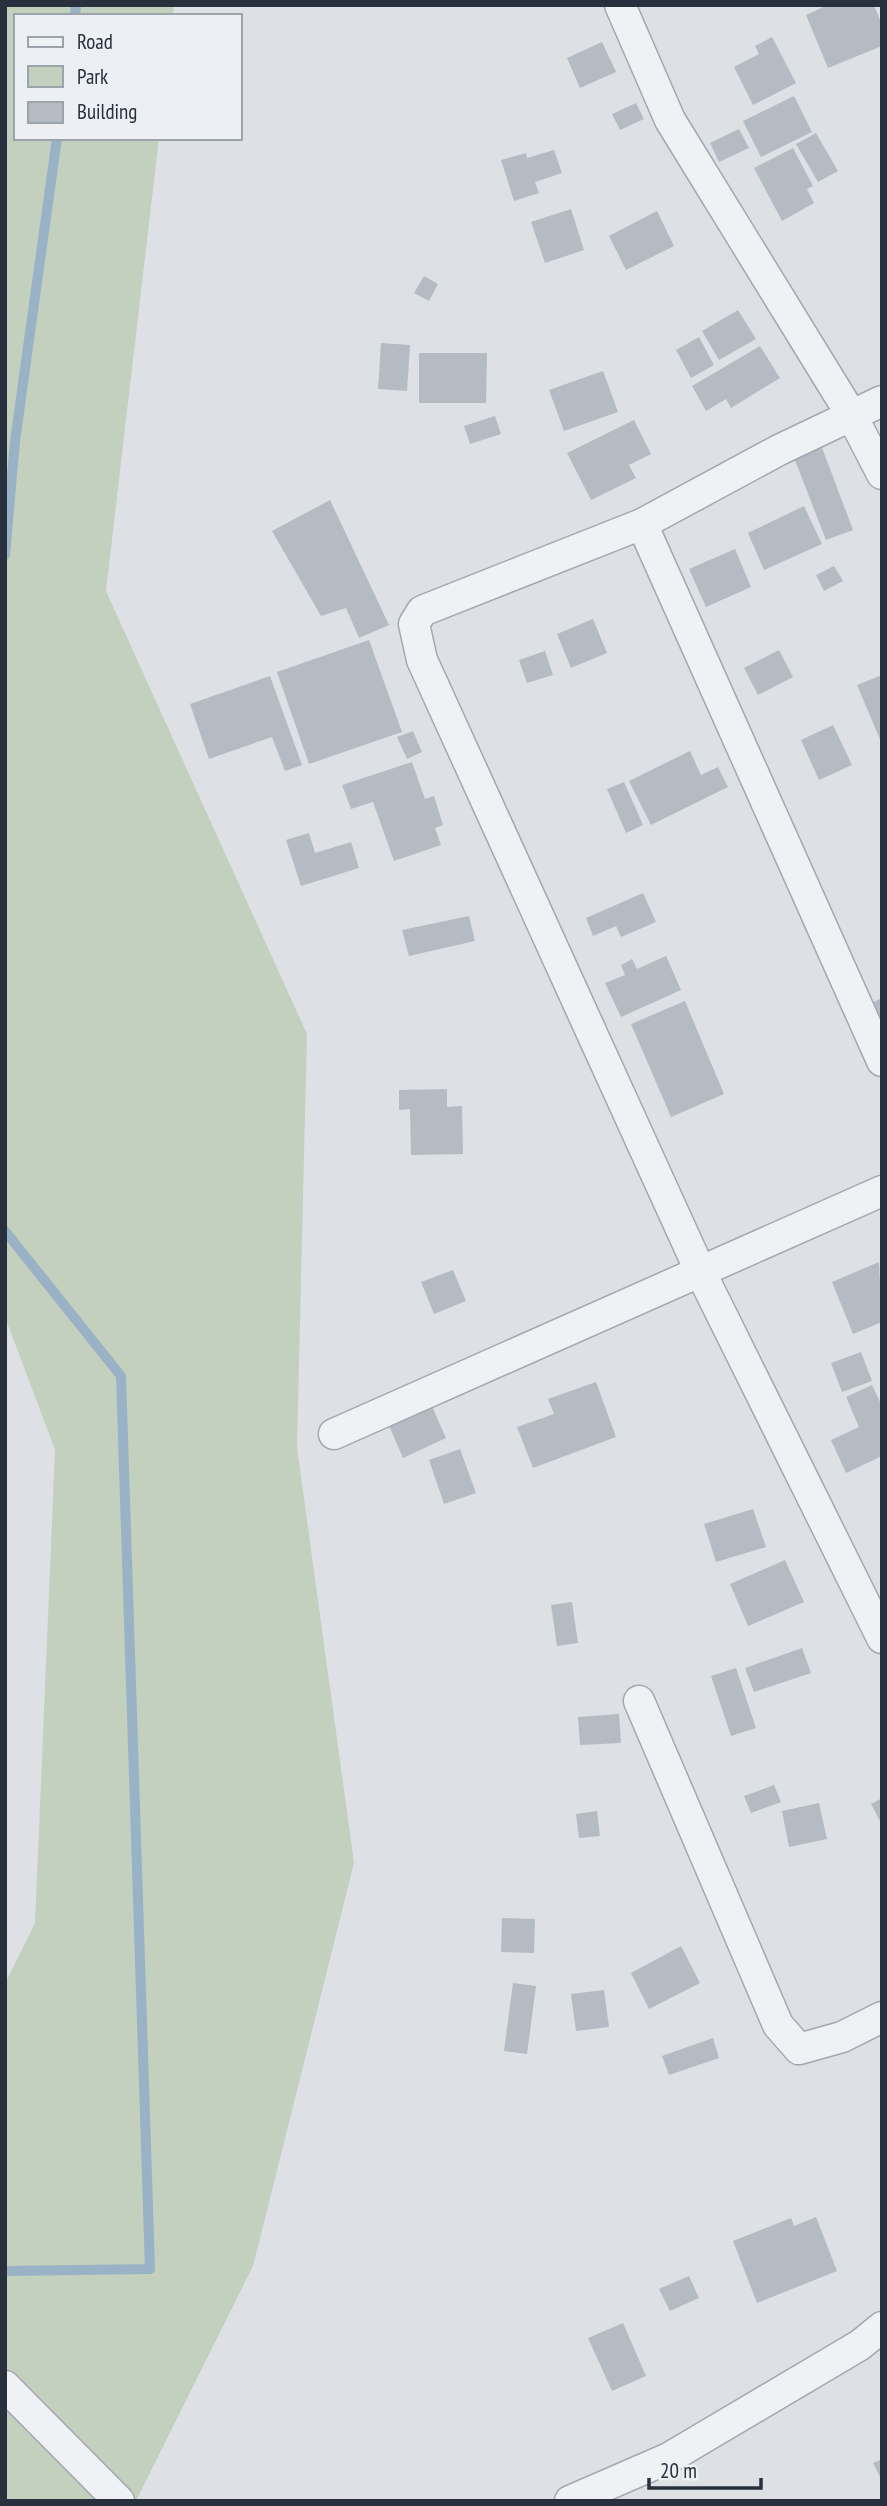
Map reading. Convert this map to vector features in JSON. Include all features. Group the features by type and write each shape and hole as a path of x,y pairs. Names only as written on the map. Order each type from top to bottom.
{"street":[{"path":"620,5 670,120 852,416 882,474"},
{"path":"882,401 779,450 642,524 422,611 414,624 422,660 701,1273 882,1638"},
{"path":"642,524 882,1061"},
{"path":"334,1434 882,1191"},
{"path":"639,1700 778,2025 799,2049 842,2037 882,2017"},
{"path":"570,2501 669,2458 860,2345 882,2327"},
{"path":"5,2386 119,2501"}],"green space":[{"path":"5,5 174,5 173,14 14,14 14,140 159,140 106,591 307,1034 297,1447 354,1863 253,2266 136,2501 5,2501 5,1983 35,1923 55,1450 5,1317"}],"building":[{"path":"828,5 874,5 882,25 882,46 828,68 806,15"},
{"path":"772,37 796,83 753,105 734,67 759,54 755,46"},
{"path":"602,42 616,72 580,88 567,58"},
{"path":"794,96 812,132 761,157 743,121"},
{"path":"636,103 644,119 620,130 612,114"},
{"path":"739,129 749,148 719,162 710,143"},
{"path":"816,133 838,171 818,182 796,144"},
{"path":"793,148 813,186 807,189 814,203 782,221 754,168"},
{"path":"554,150 562,173 535,182 539,193 514,201 501,160 526,153 527,158"},
{"path":"571,209 584,250 545,263 531,222"},
{"path":"657,211 674,246 626,270 609,236"},
{"path":"424,276 438,284 429,301 414,293"},
{"path":"738,310 756,339 719,360 702,331"},
{"path":"699,337 714,365 691,378 676,350"},
{"path":"381,343 410,345 407,391 378,389"},
{"path":"760,346 780,378 731,408 726,399 706,411 692,386"},
{"path":"419,353 487,353 486,403 419,403"},
{"path":"603,371 618,412 564,431 549,390"},
{"path":"495,416 501,434 470,444 464,426"},
{"path":"634,420 651,454 629,465 636,478 591,500 567,453"},
{"path":"821,445 853,530 826,540 793,455"},
{"path":"330,500 389,625 359,638 346,608 321,616 272,531"},
{"path":"804,506 822,544 764,570 748,533"},
{"path":"735,549 751,587 706,607 689,569"},
{"path":"834,566 843,581 824,591 816,575"},
{"path":"593,619 607,653 571,668 557,634"},
{"path":"369,640 402,732 309,764 277,672"},
{"path":"779,650 793,677 758,695 744,668"},
{"path":"545,651 553,675 527,683 519,660"},
{"path":"882,675 882,744 857,685"},
{"path":"270,676 302,765 285,771 272,737 209,759 190,704"},
{"path":"833,725 852,765 819,780 801,740"},
{"path":"413,731 422,752 407,759 397,737"},
{"path":"690,751 701,775 718,767 728,787 651,825 629,781"},
{"path":"412,762 425,799 434,796 443,825 435,828 441,845 394,861 373,802 351,809 342,785"},
{"path":"624,782 643,825 626,833 607,789"},
{"path":"309,833 315,853 351,842 359,868 301,886 286,840"},
{"path":"643,893 656,922 621,937 616,926 593,936 586,918"},
{"path":"469,916 475,941 409,956 402,930"},
{"path":"666,956 681,990 621,1017 605,983 625,975 621,965 632,959 637,969"},
{"path":"882,998 882,1036 867,1005"},
{"path":"685,1001 724,1094 671,1117 631,1024"},
{"path":"447,1089 447,1107 462,1106 463,1154 411,1155 410,1109 399,1110 399,1090"},
{"path":"879,1262 882,1322 853,1334 832,1282"},
{"path":"453,1270 466,1301 434,1314 421,1282"},
{"path":"861,1352 872,1381 842,1392 831,1363"},
{"path":"596,1382 616,1437 533,1468 517,1427 554,1414 548,1399"},
{"path":"872,1385 882,1406 882,1456 846,1473 831,1440 859,1427 846,1397"},
{"path":"430,1402 446,1438 403,1458 387,1421"},
{"path":"460,1449 476,1493 444,1504 429,1460"},
{"path":"753,1509 766,1547 716,1562 704,1524"},
{"path":"785,1560 804,1602 748,1626 730,1584"},
{"path":"572,1602 578,1643 557,1646 551,1605"},
{"path":"802,1648 811,1673 754,1692 745,1668"},
{"path":"736,1668 756,1728 731,1736 711,1676"},
{"path":"619,1714 621,1743 580,1745 578,1717"},
{"path":"774,1785 781,1802 751,1813 744,1796"},
{"path":"882,1798 882,1825 871,1804"},
{"path":"819,1803 827,1839 789,1847 782,1811"},
{"path":"597,1811 600,1836 579,1838 576,1814"},
{"path":"502,1918 535,1919 534,1953 501,1952"},
{"path":"681,1946 700,1983 649,2009 631,1973"},
{"path":"513,1983 536,1986 527,2054 504,2051"},
{"path":"604,1990 609,2027 576,2031 571,1994"},
{"path":"713,2038 719,2058 669,2075 662,2056"},
{"path":"816,2217 837,2271 757,2303 733,2241 791,2218 794,2226"},
{"path":"689,2276 699,2298 670,2311 659,2289"},
{"path":"623,2323 646,2376 612,2391 588,2338"},
{"path":"882,2459 882,2481 873,2463"}],"waterway":[{"path":"75,14 76,5"},
{"path":"5,555 15,441 57,140"},
{"path":"5,1231 121,1376 150,2269 5,2271"}]}
